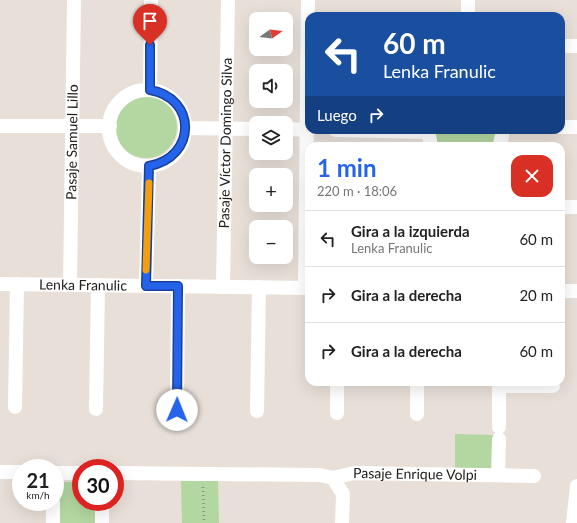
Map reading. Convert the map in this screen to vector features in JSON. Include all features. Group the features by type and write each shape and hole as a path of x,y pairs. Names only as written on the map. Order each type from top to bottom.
{"street":[{"name":"Pasaje Samuel Lillo","path":"70,285 74,0"},
{"path":"150,90 151,0"},
{"name":"Pasaje Víctor Domingo Silva","path":"223,287 228,0"},
{"path":"308,0 308,12"},
{"path":"468,0 468,12"},
{"path":"565,46 577,46"},
{"path":"150,90 168,95 175,102 184,118 185,128 181,146 175,154 159,164 149,166 132,162 118,152 110,135 110,126 114,110 125,97 133,93 150,90"},
{"path":"0,126 110,126"},
{"path":"565,127 577,127"},
{"path":"185,128 249,129"},
{"path":"293,129 305,130"},
{"path":"146,286 149,166"},
{"path":"565,207 577,207"},
{"name":"Lenka Franulic","path":"0,284 305,288"},
{"path":"15,407 17,284"},
{"path":"96,409 98,285"},
{"path":"177,410 178,286"},
{"path":"257,411 259,287"},
{"path":"565,291 577,291"},
{"path":"337,386 337,413"},
{"path":"417,386 417,414"},
{"name":"Pasaje Enrique Volpi","path":"498,475 499,386"},
{"path":"0,472 12,472"},
{"name":"Pasaje Enrique Volpi","path":"124,473 320,476 333,478 354,473 534,476"},
{"path":"333,478 342,494 342,523"},
{"path":"572,523 577,486"},
{"path":"53,511 53,523"},
{"path":"102,511 102,523"}],"path":[{"path":"203,474 204,523"}],"green space":[{"path":"140,96 152,96 168,105 175,115 177,127 175,139 168,149 152,158 140,158 129,153 120,144 115,133 115,121 120,110 129,101"},
{"path":"434,134 495,134 493,142 436,142"},
{"path":"455,434 495,435 494,472 455,471"},
{"path":"181,481 218,481 219,523 182,523"},
{"path":"64,482 72,482 72,511 96,511 96,523 59,523 59,511 64,511"}],"slow traffic":[{"path":"146,270 149,183"}],"route":[{"path":"150,45 150,90 159,91 168,95 175,102 181,109 185,128 181,146 175,154 168,160 149,166 146,286 178,286 177,410"}]}
